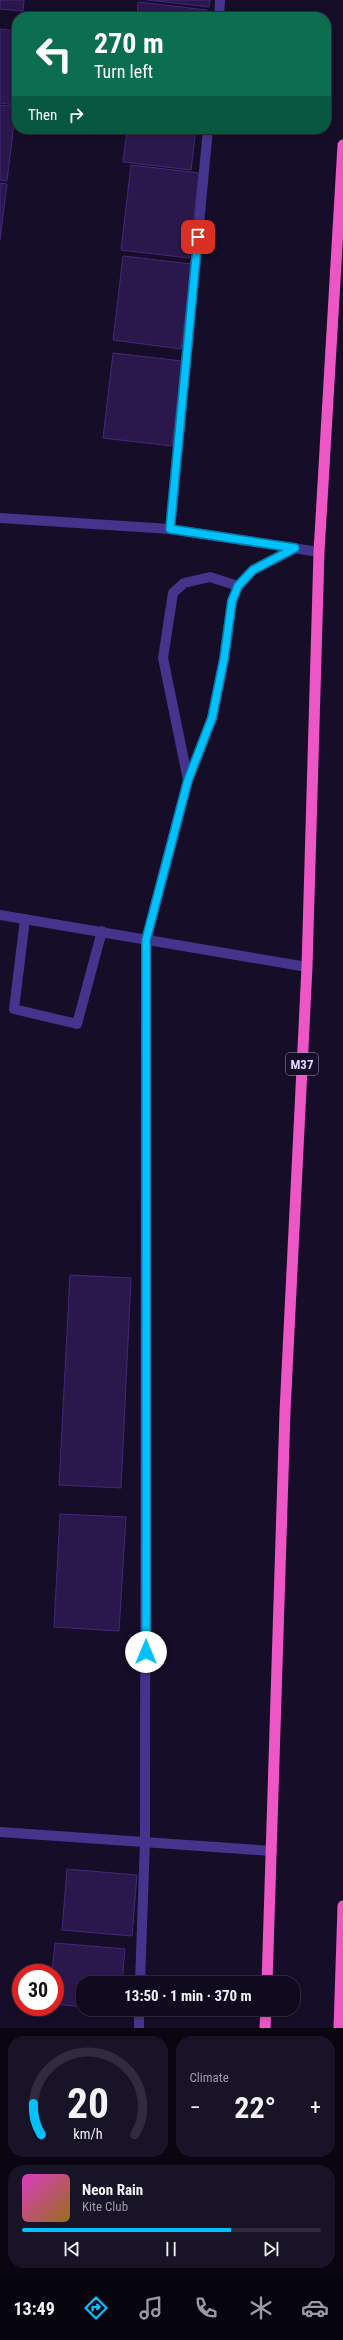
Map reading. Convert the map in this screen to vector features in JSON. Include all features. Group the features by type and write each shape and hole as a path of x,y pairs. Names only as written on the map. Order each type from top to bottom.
{"highway":[{"name":"M37","path":"267,1976 285,1412 307,967 319,552 343,145"},
{"path":"339,2028 343,1906"},
{"path":"265,2028 266,2016"}],"street":[{"path":"219,12 220,0"},
{"path":"170,529 208,134"},
{"path":"0,518 170,529 319,552"},
{"path":"140,1976 145,1841 146,940 188,780 212,718 224,659 232,601 238,586 253,570 295,548"},
{"path":"188,780 163,658 173,593 184,583 210,577 238,586"},
{"path":"0,915 102,931 146,940 307,967"},
{"path":"25,919 14,1009 77,1024 102,931"},
{"path":"0,1832 272,1851"},
{"path":"139,2016 139,2028"}],"building":[{"path":"0,0 24,0 23,11 0,9"},
{"path":"148,0 210,0 209,7"},
{"path":"138,2 207,10 207,12 137,12"},
{"path":"0,29 12,30 12,104 0,103"},
{"path":"0,105 12,106 13,134 7,181 0,180"},
{"path":"126,134 195,134 191,170 123,162"},
{"path":"131,165 199,173 189,258 121,250"},
{"path":"0,183 7,184 0,240"},
{"path":"123,256 192,264 181,349 113,340"},
{"path":"113,353 182,361 172,446 103,438"},
{"path":"70,1275 131,1278 121,1488 59,1485"},
{"path":"60,1514 126,1517 119,1631 54,1627"},
{"path":"67,1869 137,1875 132,1936 62,1930"},
{"path":"55,1943 125,1949 123,1976 76,1976 76,2006 64,2005 64,1964 53,1964"}],"route":[{"path":"146,1652 146,940 188,780 212,718 224,659 232,601 238,586 253,570 295,548 170,529 198,237"}]}
